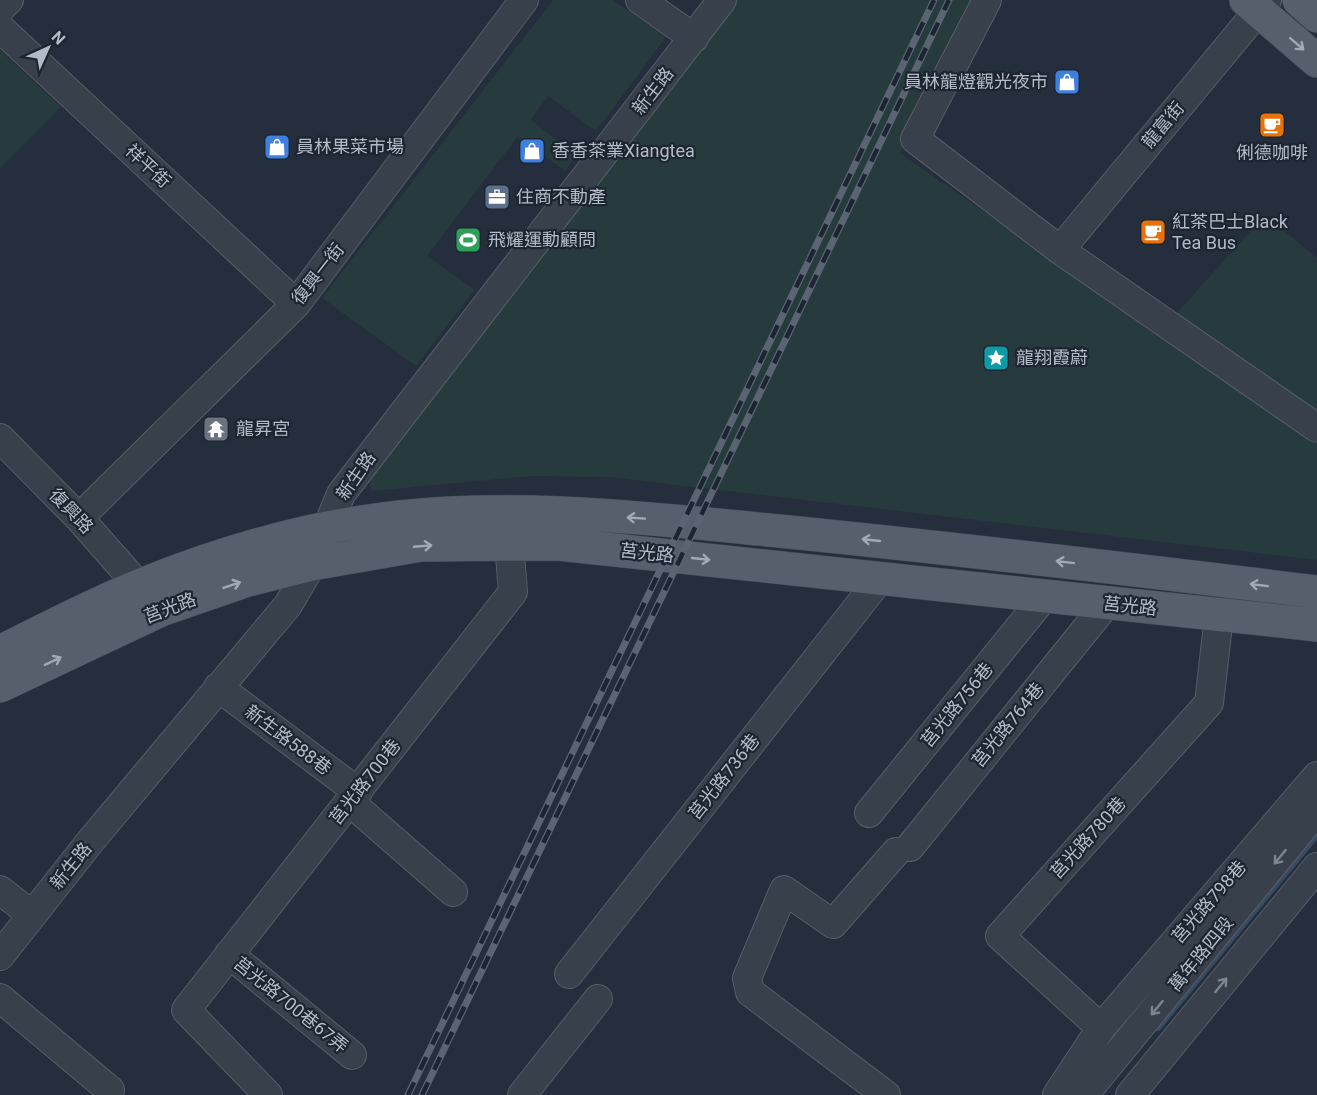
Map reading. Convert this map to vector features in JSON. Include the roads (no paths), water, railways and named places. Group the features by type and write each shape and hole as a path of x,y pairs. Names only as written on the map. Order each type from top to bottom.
{"main road":[{"path":"1299,0 1317,16"},
{"path":"1257,3 1317,61"},
{"name":"莒光路","path":"0,652 139,586 247,548 325,530 407,516 550,512 658,519 965,550 1317,592"},
{"name":"莒光路","path":"0,686 161,610 248,579 312,564 421,545 558,544 1317,626"}],"street":[{"path":"0,9 9,0"},
{"name":"復興一街","path":"79,518 296,304 524,0"},
{"path":"640,0 694,38"},
{"name":"新生路","path":"0,956 218,687 288,605 312,564 340,494 722,0"},
{"path":"987,0 915,139 1060,250 1317,428"},
{"name":"龍富街","path":"1060,250 1257,3"},
{"name":"祥平街","path":"0,28 296,304"},
{"name":"復興路","path":"0,438 79,518 139,586"},
{"name":"莒光路700巷","path":"268,1095 186,1010 513,592 509,543"},
{"name":"莒光路736巷","path":"569,974 879,580"},
{"name":"莒光路756巷","path":"869,813 1044,597"},
{"name":"莒光路764巷","path":"886,1095 750,992 747,978 784,890 833,924 903,850 1107,603"},
{"name":"莒光路780巷","path":"1101,1028 1000,936 1209,703 1219,616"},
{"name":"新生路588巷","path":"218,687 354,797 453,892"},
{"name":"莒光路798巷","path":"1057,1095 1101,1028 1317,776"},
{"name":"萬年路四段","path":"1083,1095 1317,811"},
{"name":"萬年路四段","path":"1130,1095 1317,867"},
{"path":"0,890 32,915"},
{"name":"莒光路700巷67弄","path":"229,954 352,1055"},
{"path":"0,998 110,1090"},
{"path":"522,1095 598,999"}],"waterway":[{"path":"1158,1028 1317,835"}],"railway":[{"path":"408,1095 934,0"},
{"path":"422,1095 949,0"}],"place":[{"name":"員林龍燈觀光夜市","path":"1067,82"},
{"name":"俐德咖啡","path":"1272,125"},
{"name":"員林果菜市場","path":"277,147"},
{"name":"香香茶業Xiangtea","path":"532,151"},
{"name":"住商不動產","path":"497,197"},
{"name":"紅茶巴士Black Tea Bus","path":"1153,232"},
{"name":"飛耀運動顧問","path":"468,240"},
{"name":"龍翔霞蔚","path":"996,358"},
{"name":"龍昇宮","path":"216,429"}]}
